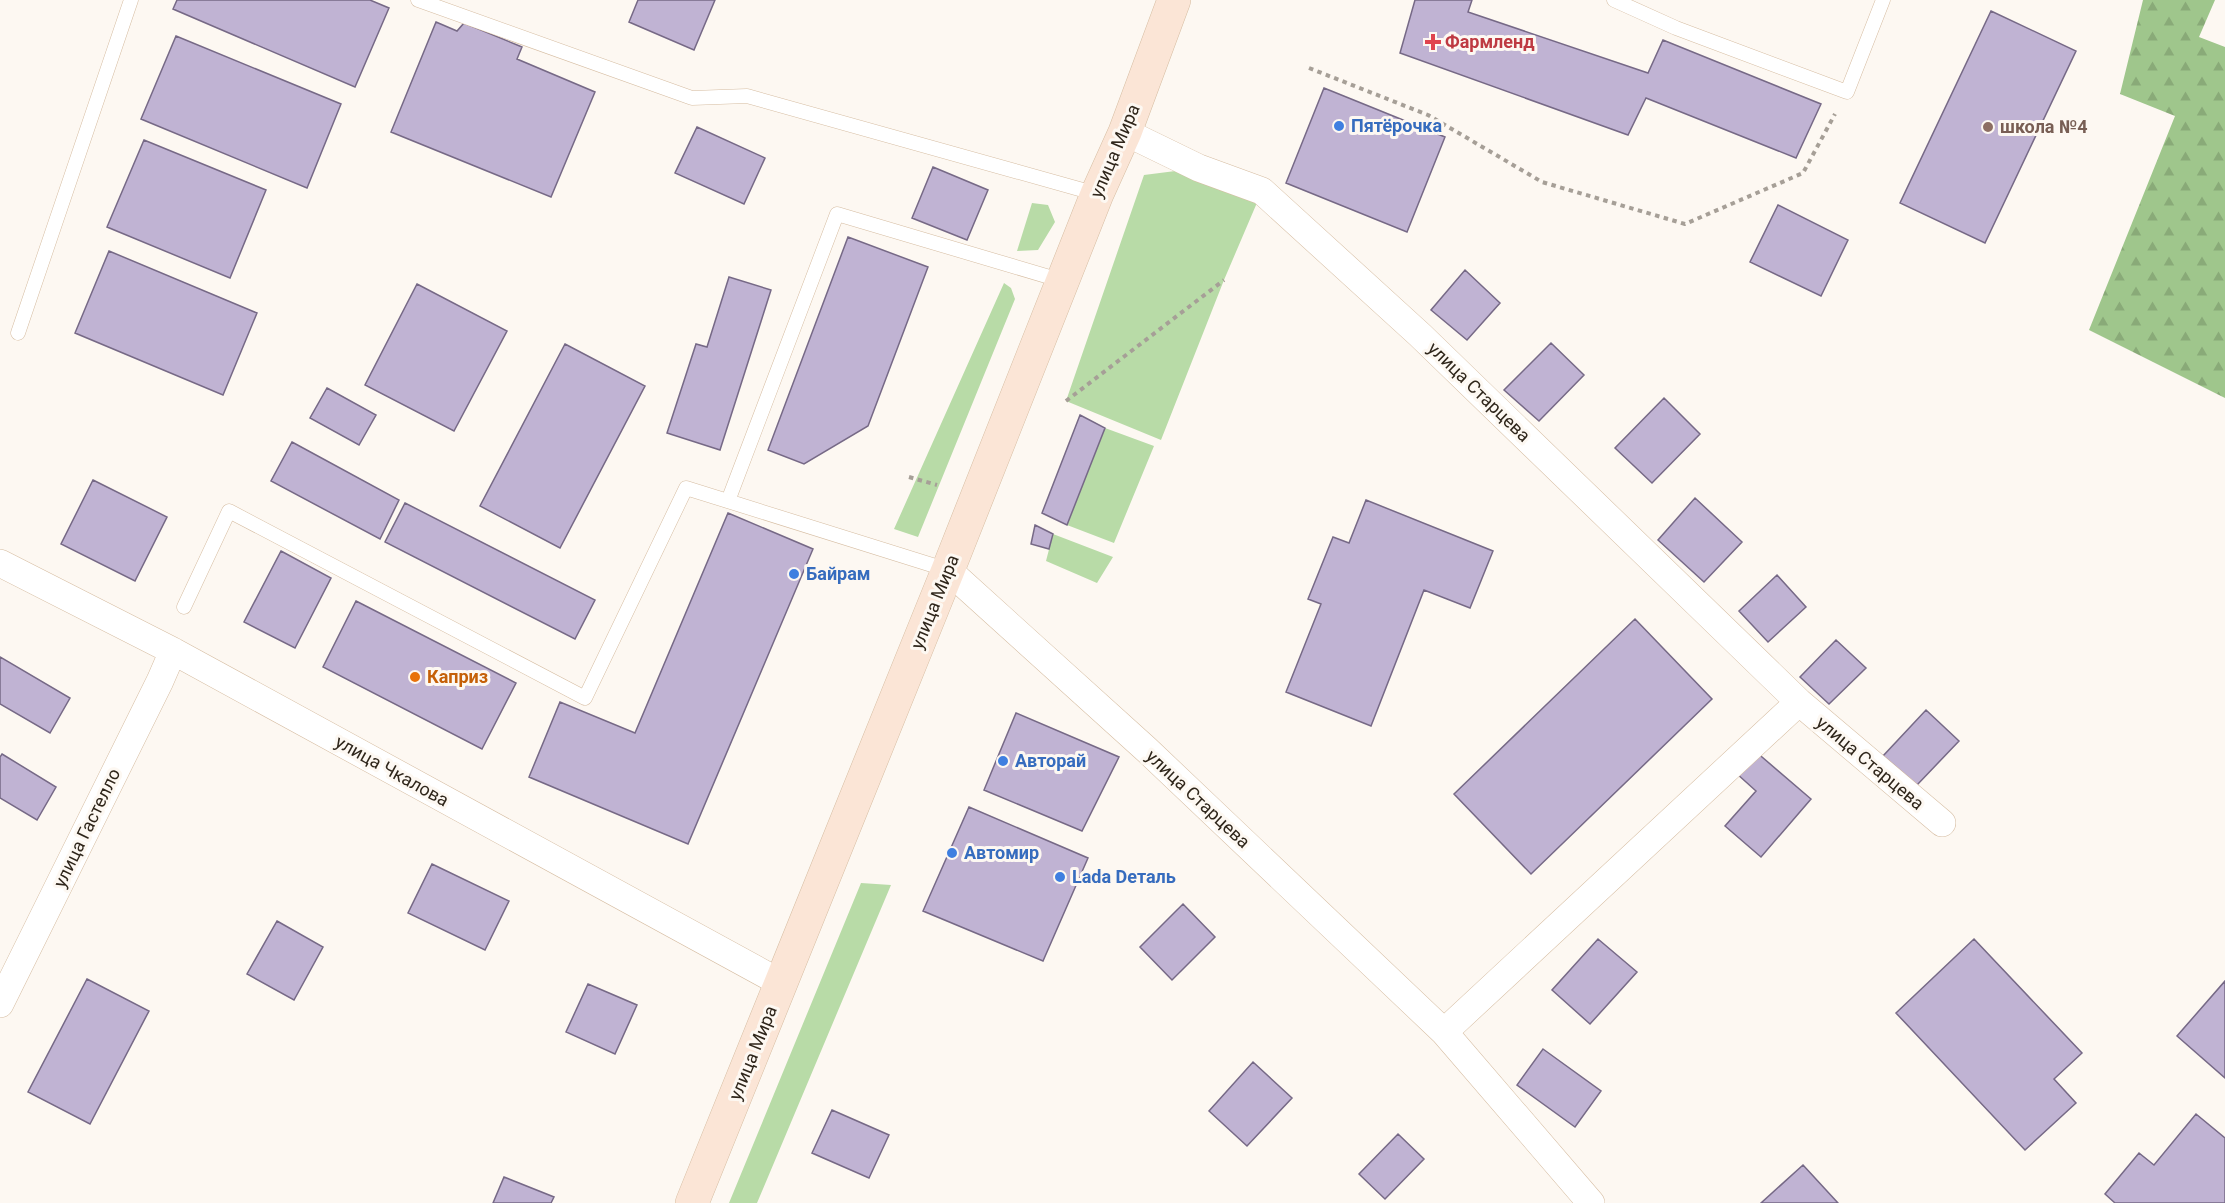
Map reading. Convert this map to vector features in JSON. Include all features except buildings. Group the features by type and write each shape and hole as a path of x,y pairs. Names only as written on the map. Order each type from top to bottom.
{"main road":[{"name":"улица Мира","path":"692,1203 1097,194 1125,132 1174,0"}],"street":[{"name":"улица Старцева","path":"1125,132 1199,168 1262,191 1420,335 1799,702 1942,823"},
{"name":"улица Чкалова","path":"0,563 173,651 781,983"},
{"name":"улица Старцева","path":"948,570 1147,750 1444,1032 1591,1203"},
{"name":"улица Гастелло","path":"0,1004 155,692 173,651"},
{"name":"улица Старцева","path":"1444,1032 1799,702"}],"lane":[{"path":"18,333 131,0"},
{"path":"418,0 692,98 747,96 1097,194"},
{"path":"1614,0 1676,28 1847,92 1883,0"},
{"path":"728,501 837,214 1063,281"},
{"path":"184,607 229,511 585,698 686,488 948,570"}],"path":[{"path":"1309,68 1428,115 1542,182 1685,224 1803,173 1847,92"},
{"path":"1065,401 1224,280"},
{"path":"909,477 937,485"}],"green space":[{"path":"2143,0 2215,0 2199,37 2225,47 2225,398 2089,330 2175,116 2120,94"},
{"path":"1199,168 1262,191 1161,440 1066,401 1144,175"},
{"path":"1032,203 1048,205 1055,222 1038,250 1017,251"},
{"path":"1004,283 1011,288 1015,299 918,537 894,529"},
{"path":"1105,428 1154,446 1114,543 1067,525"},
{"path":"1053,534 1113,557 1097,583 1046,561"},
{"path":"861,883 891,885 757,1203 729,1203"}],"place":[{"name":"Фармленд","path":"1433,42"},
{"name":"Пятёрочка","path":"1339,126"},
{"name":"школа №4","path":"1988,127"},
{"name":"Байрам","path":"794,574"},
{"name":"Каприз","path":"415,677"},
{"name":"Авторай","path":"1003,761"},
{"name":"Автомир","path":"952,853"},
{"name":"Lada Dеталь","path":"1060,877"}]}
